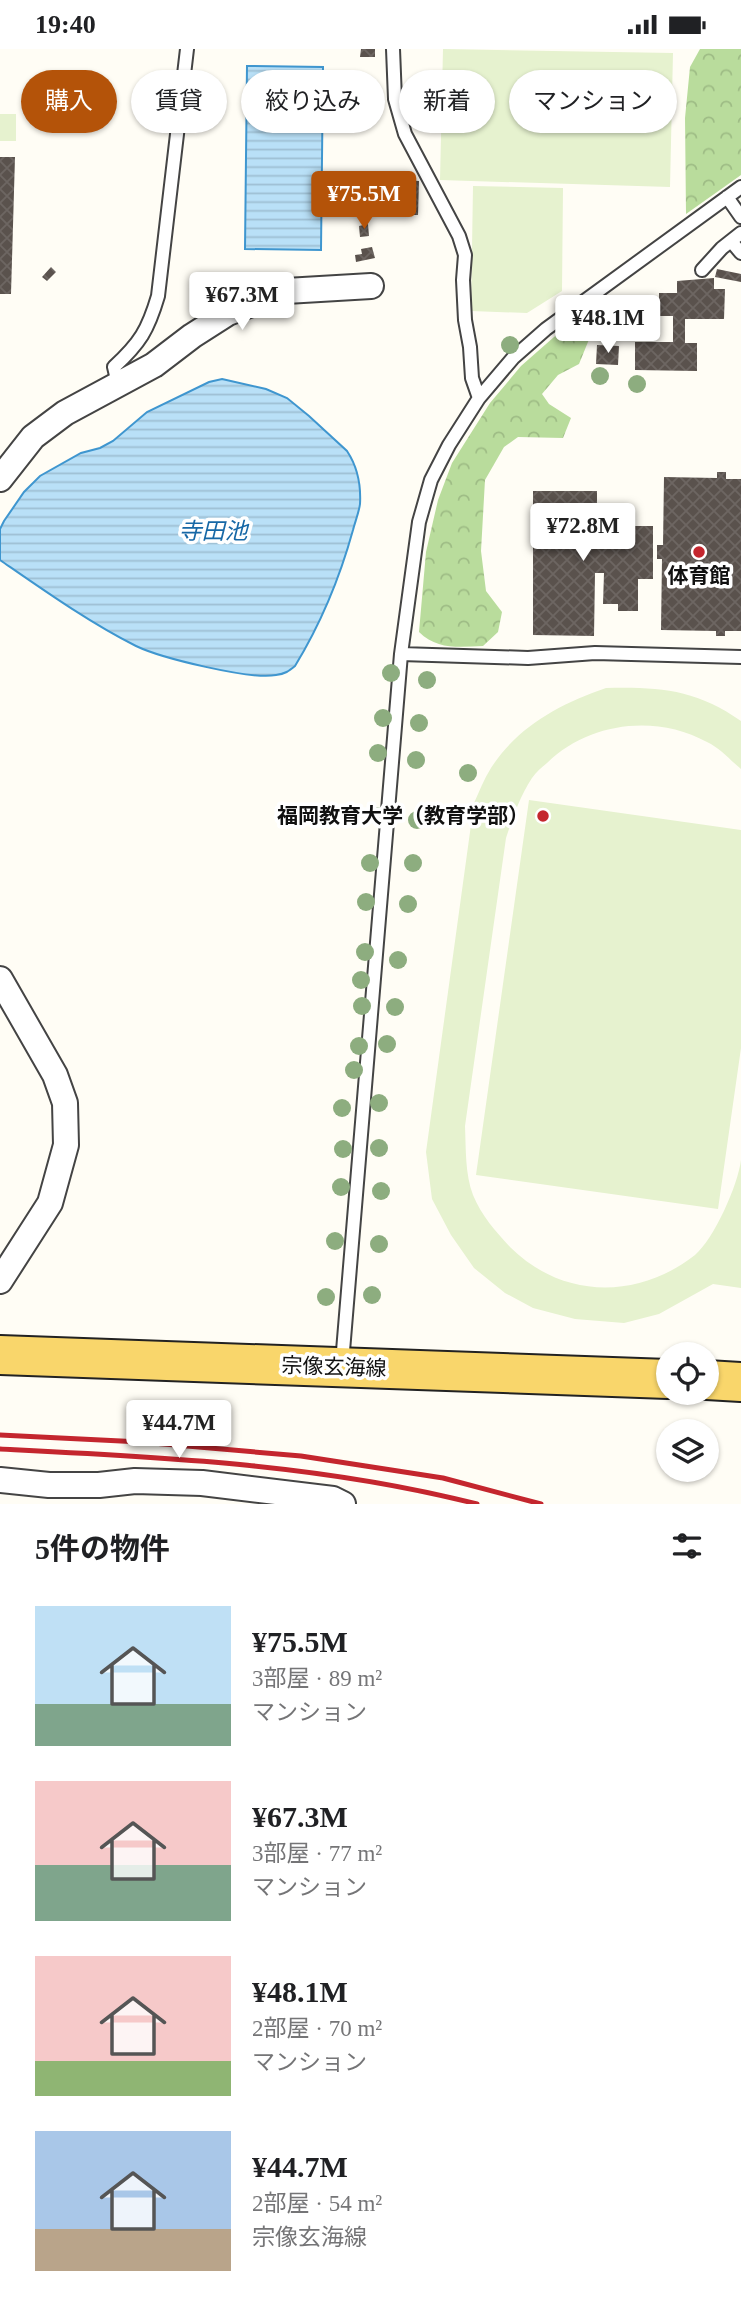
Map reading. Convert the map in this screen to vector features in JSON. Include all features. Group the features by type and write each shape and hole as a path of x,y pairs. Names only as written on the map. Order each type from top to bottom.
{"main road":[{"name":"宗像玄海線","path":"0,1355 656,1379"},
{"path":"719,1381 741,1382"}],"street":[{"path":"0,479 33,437 65,413 155,365 192,336 228,313 286,291 371,286"},
{"path":"0,979 55,1075 65,1103 66,1145 50,1203 0,1280"},
{"path":"0,1480 49,1485 89,1494 135,1481 202,1493 333,1499 343,1504"}],"lane":[{"path":"118,384 114,367 136,346 151,320 158,296 187,49"},
{"path":"393,49 395,99 405,134 459,236 465,255 465,320 472,377 479,398"},
{"path":"341,1367 401,654 419,522 431,480 449,445 479,398 513,358 546,329 741,187"},
{"path":"727,197 741,217"},
{"path":"702,270 736,237 741,253"},
{"path":"401,654 528,658 595,653 741,657"}],"green space":[{"path":"443,49 673,53 673,70 509,70 509,133 671,133 670,187 440,180 441,133 495,133 495,70 443,70"},
{"path":"700,49 741,49 741,175 686,214 685,118 690,67"},
{"path":"0,114 16,114 16,141 0,141"},
{"path":"473,186 563,188 562,291 527,313 471,311"},
{"path":"598,305 611,313 613,323 590,337 579,364 558,375 542,394 549,404 571,418 563,438 518,437 504,447 485,480 481,551 486,591 502,612 498,632 483,646 449,646 433,642 419,632 426,552 438,500 452,463 490,403 521,366 554,337"},
{"path":"606,688 677,692 724,710 741,721 741,769 721,751 687,733 645,726 603,731 583,738 564,749 534,776 520,799 506,838 465,1126 470,1187 480,1209 494,1229 531,1264 553,1277 576,1284 625,1286 673,1270 695,1255 710,1237 724,1211 741,1160 741,1288 713,1284 659,1314 624,1323 575,1319 533,1308 505,1293 474,1268 451,1235 432,1199 426,1152 474,803 491,768 527,728 572,701"},
{"path":"529,800 741,830 741,1048 718,1209 476,1175"}],"water":[{"path":"247,66 323,67 323,70 247,70"},
{"path":"246,133 322,133 321,250 245,249"},
{"name":"寺田池","path":"222,379 266,389 287,398 347,451 359,483 359,510 329,600 295,666 279,675 264,676 227,671 148,651 84,616 0,560 0,529 24,492 40,476 81,453 113,441 147,412 209,382"}],"building":[{"path":"361,49 375,49 375,57 360,57"},
{"path":"0,157 15,157 11,294 0,294"},
{"path":"403,180 419,181 418,215 402,215"},
{"path":"362,181 388,183 387,200 360,198"},
{"path":"368,224 369,236 360,237 359,226"},
{"path":"372,247 375,258 356,262 355,255 362,254 361,249"},
{"path":"51,267 56,272 47,281 42,277"},
{"path":"717,269 741,274 741,282 715,277"},
{"path":"714,278 714,289 725,289 724,319 685,319 685,343 697,343 697,371 635,370 635,342 673,342 673,316 659,316 659,293 677,293 677,281"},
{"path":"597,345 619,346 618,365 596,364"},
{"name":"体育館","path":"717,472 726,472 726,479 741,479 741,631 725,631 725,636 716,636 716,631 661,630 662,559 657,559 657,545 663,545 664,477 717,478"},
{"path":"533,491 597,491 597,530 606,530 606,526 653,526 653,579 638,579 638,611 618,611 618,604 603,604 604,573 595,573 594,636 533,635"}],"railway":[{"path":"0,1435 141,1442 301,1456 443,1478 541,1504"},
{"path":"0,1449 180,1459 300,1471 418,1490 477,1504"}],"place":[{"name":"体育館","path":"699,552"},
{"name":"福岡教育大学（教育学部）","path":"543,816"}]}
